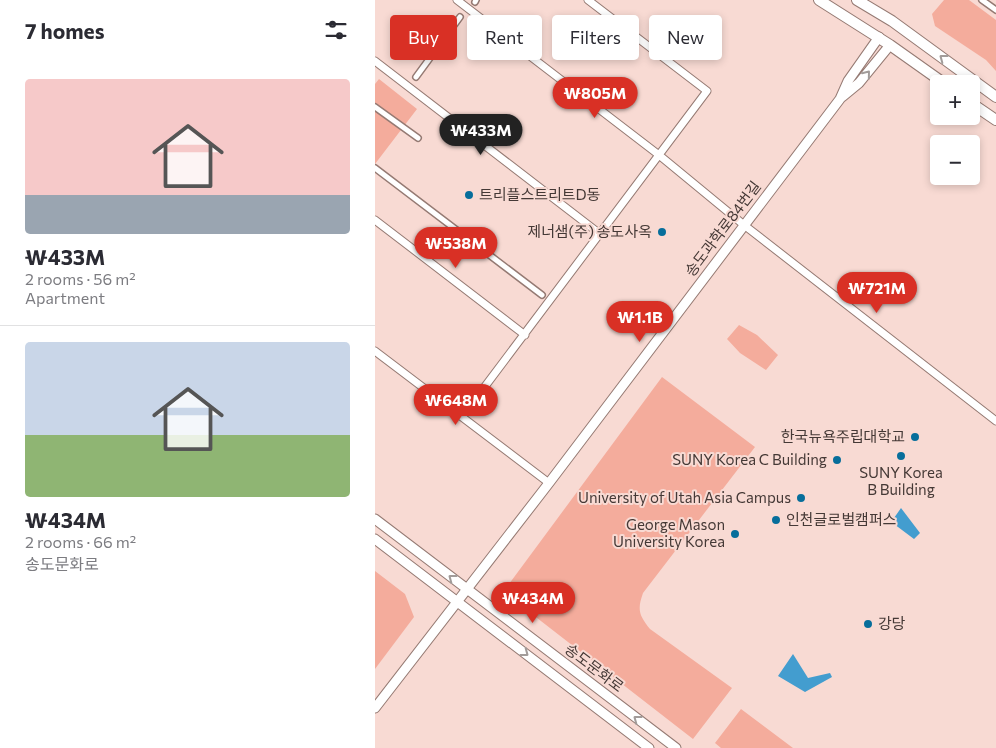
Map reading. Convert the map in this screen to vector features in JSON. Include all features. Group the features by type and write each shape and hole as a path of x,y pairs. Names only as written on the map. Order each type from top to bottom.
{"main road":[{"path":"819,0 879,37 932,75"},
{"path":"857,0 892,21 996,98"},
{"path":"980,108 996,120"}],"street":[{"path":"457,0 659,155 744,225 996,421"},
{"path":"462,417 707,91 588,0"},
{"path":"982,0 996,10"},
{"path":"416,77 460,17"},
{"name":"송도과학로84번길","path":"375,708 549,483 840,99 848,81 879,37"},
{"path":"840,99 859,83 890,45"},
{"path":"375,61 600,234"},
{"path":"375,107 417,138"},
{"path":"375,168 542,295"},
{"path":"375,220 525,335"},
{"path":"375,351 549,483"},
{"name":"송도문화로","path":"375,519 676,748"},
{"name":"송도문화로","path":"375,539 649,748"}],"shaded area":[{"path":"944,0 969,0 996,20 996,71 986,60 935,26 932,14"},
{"path":"379,79 417,109 375,164 375,84"},
{"path":"739,325 757,335 778,355 766,370 740,353 727,339"},
{"path":"662,377 755,447 643,593 640,604 641,616 650,629 732,688 693,739 510,597 509,584"},
{"path":"375,571 405,594 414,617 375,669"},
{"path":"741,709 793,748 721,748 715,743"}],"water":[{"path":"901,508 920,533 914,539 894,524 894,518"},
{"path":"793,654 808,678 830,673 832,677 805,692 778,676"}],"place":[{"name":"트리플스트리트D동","path":"469,195"},
{"name":"제너샘(주) 송도사옥","path":"662,232"},
{"name":"한국뉴욕주립대학교","path":"915,437"},
{"name":"SUNY Korea B Building","path":"901,456"},
{"name":"SUNY Korea C Building","path":"837,460"},
{"name":"University of Utah Asia Campus","path":"801,498"},
{"name":"인천글로벌캠퍼스","path":"776,520"},
{"name":"George Mason University Korea","path":"735,534"},
{"name":"강당","path":"868,624"}]}
